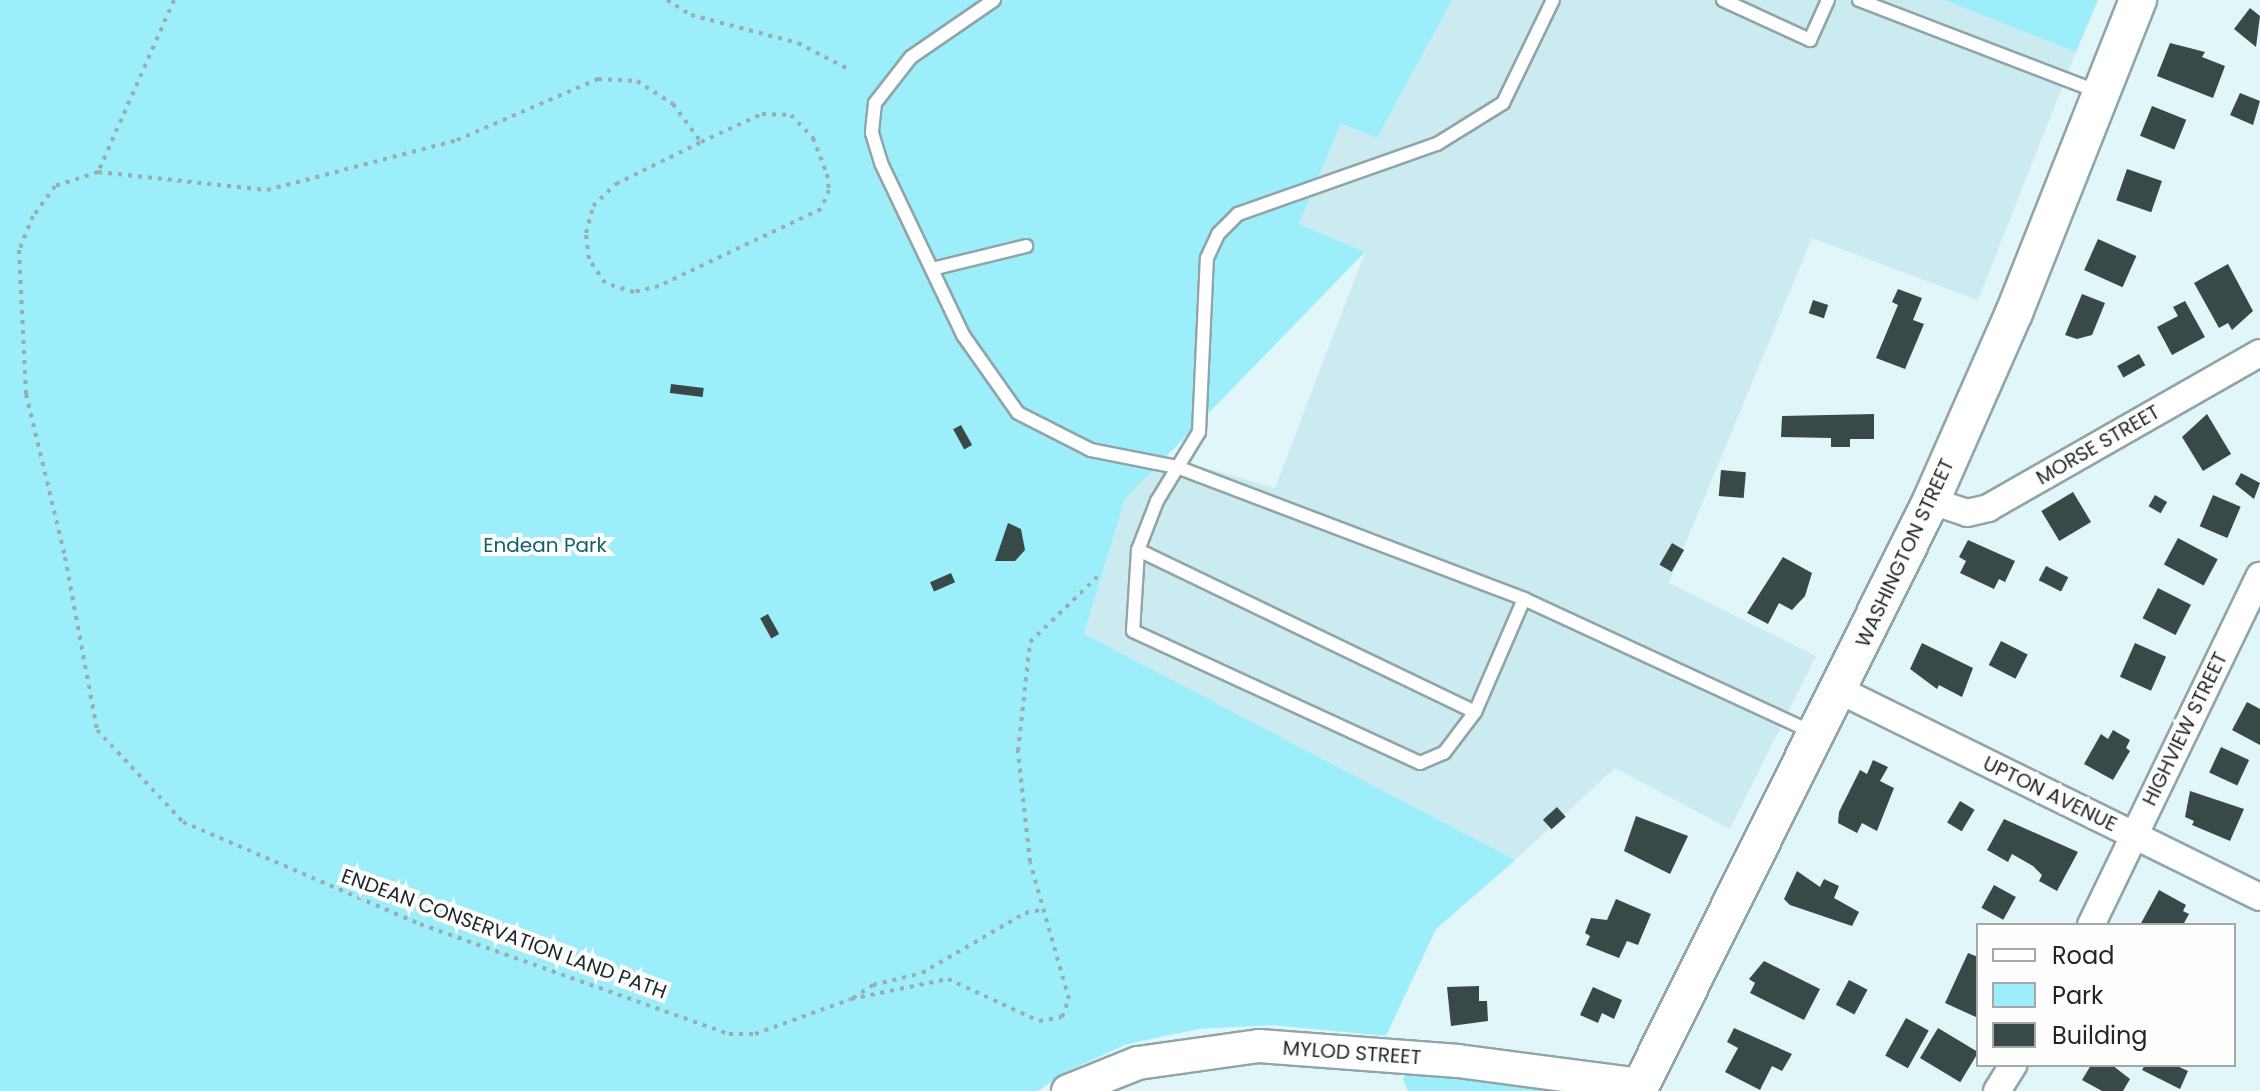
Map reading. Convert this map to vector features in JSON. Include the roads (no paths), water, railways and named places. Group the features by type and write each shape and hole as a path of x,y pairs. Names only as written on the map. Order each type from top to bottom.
{"main road":[{"name":"WASHINGTON STREET","path":"1640,1088 1931,501 2014,313 2138,0"}],"street":[{"name":"MORSE STREET","path":"1931,501 1967,513 1988,508 2260,353"},
{"name":"HIGHVIEW STREET","path":"2092,923 2260,576"},
{"name":"UPTON AVENUE","path":"1839,690 2260,897"},
{"name":"MYLOD STREET","path":"1068,1091 1138,1063 1196,1050 1259,1046 1458,1061 1640,1088"},
{"path":"1997,1091 2012,1067"}],"lane":[{"path":"994,0 911,57 875,103 872,133 881,163 963,335 1018,413 1091,450 1177,467 1524,599 1817,734"},
{"path":"1524,599 1475,712 1444,753 1420,763 1133,631 1138,550 1177,467 1199,432 1207,258 1218,234 1238,214 1437,144 1503,103 1553,0"},
{"path":"1723,0 1810,40 1828,0"},
{"path":"1859,0 2100,92"},
{"path":"932,269 1026,246"},
{"path":"1138,550 1475,712"}],"park label":[{"name":"Endean Park","path":"545,545"}]}
